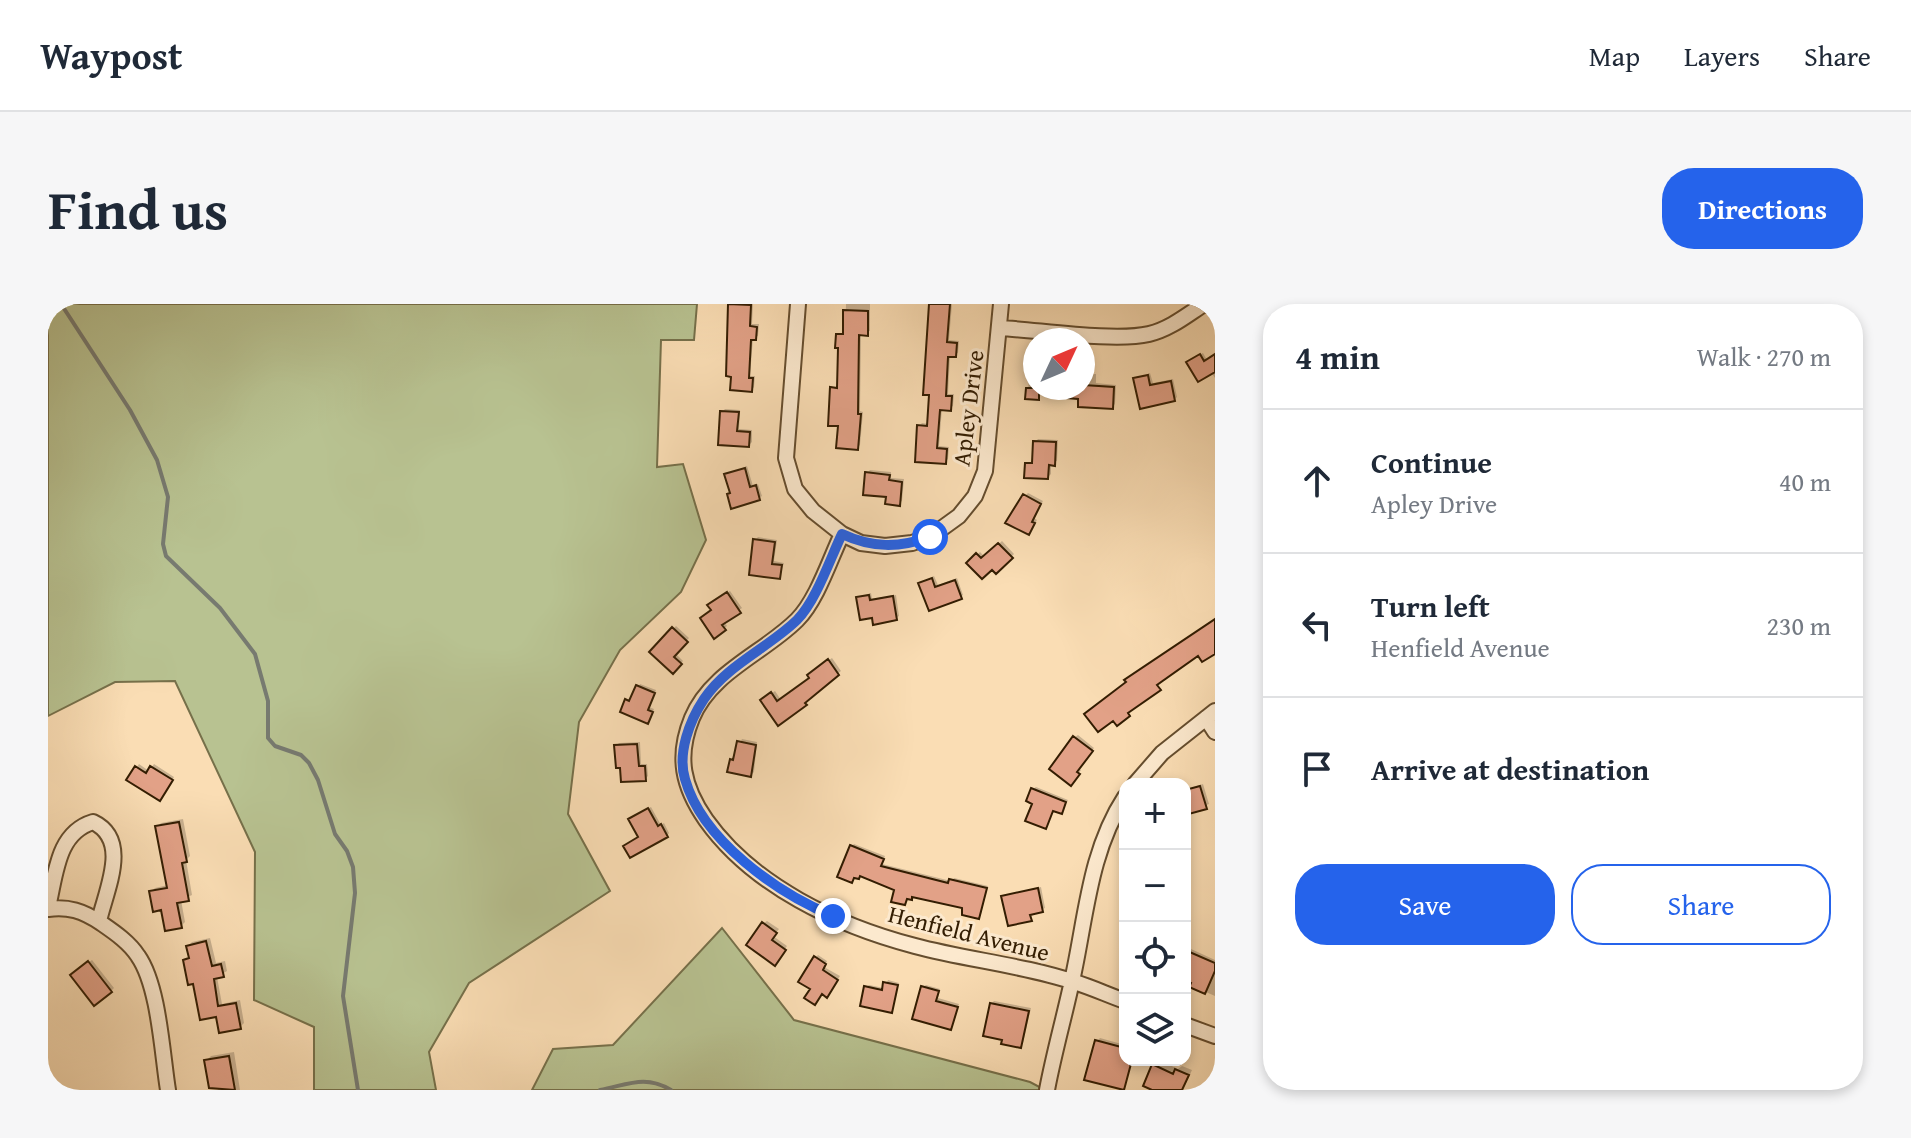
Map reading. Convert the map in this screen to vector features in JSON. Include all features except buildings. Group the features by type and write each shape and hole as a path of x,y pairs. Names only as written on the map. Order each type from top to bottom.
{"street":[{"name":"Apley Drive","path":"798,304 786,458 795,489 813,511 842,534 861,543 885,546 930,537 959,516 975,496 985,471 1001,304"},
{"path":"1000,328 1116,336 1148,334 1173,324 1204,304"},
{"name":"Henfield Avenue","path":"842,534 806,610 740,663 706,695 692,717 683,755 684,777 695,804 718,836 749,865 785,892 816,909 883,937 1072,981 1119,999"},
{"path":"1140,778 1162,753 1210,715 1215,732"},
{"path":"1047,1090 1091,879 1108,829 1119,808"},
{"path":"99,921 115,854 113,839 104,827 93,822 80,826 67,837 48,908 66,906 99,921 138,955 151,980 168,1090"},
{"path":"1191,1027 1215,1036"}],"green space":[{"path":"48,304 697,304 694,340 661,340 657,467 683,464 706,540 681,592 620,650 579,722 568,814 610,891 469,983 429,1052 436,1090 314,1090 314,1027 254,1000 255,852 175,681 115,682 48,716"},
{"path":"722,928 794,1020 1030,1082 1045,1090 532,1090 553,1049 613,1045"}],"waterway":[{"path":"61,304 130,410 157,460 168,497 163,544 166,556 220,608 255,654 268,701 268,738 275,746 301,755 309,763 318,780 335,834 347,851 353,867 355,893 343,996 358,1090"},
{"path":"600,1090 644,1082 671,1090"}],"route":[{"path":"833,916 785,892 749,865 718,836 695,804 684,777 683,755 692,717 706,695 740,663 806,610 842,534 861,543 885,546 930,537"}]}
